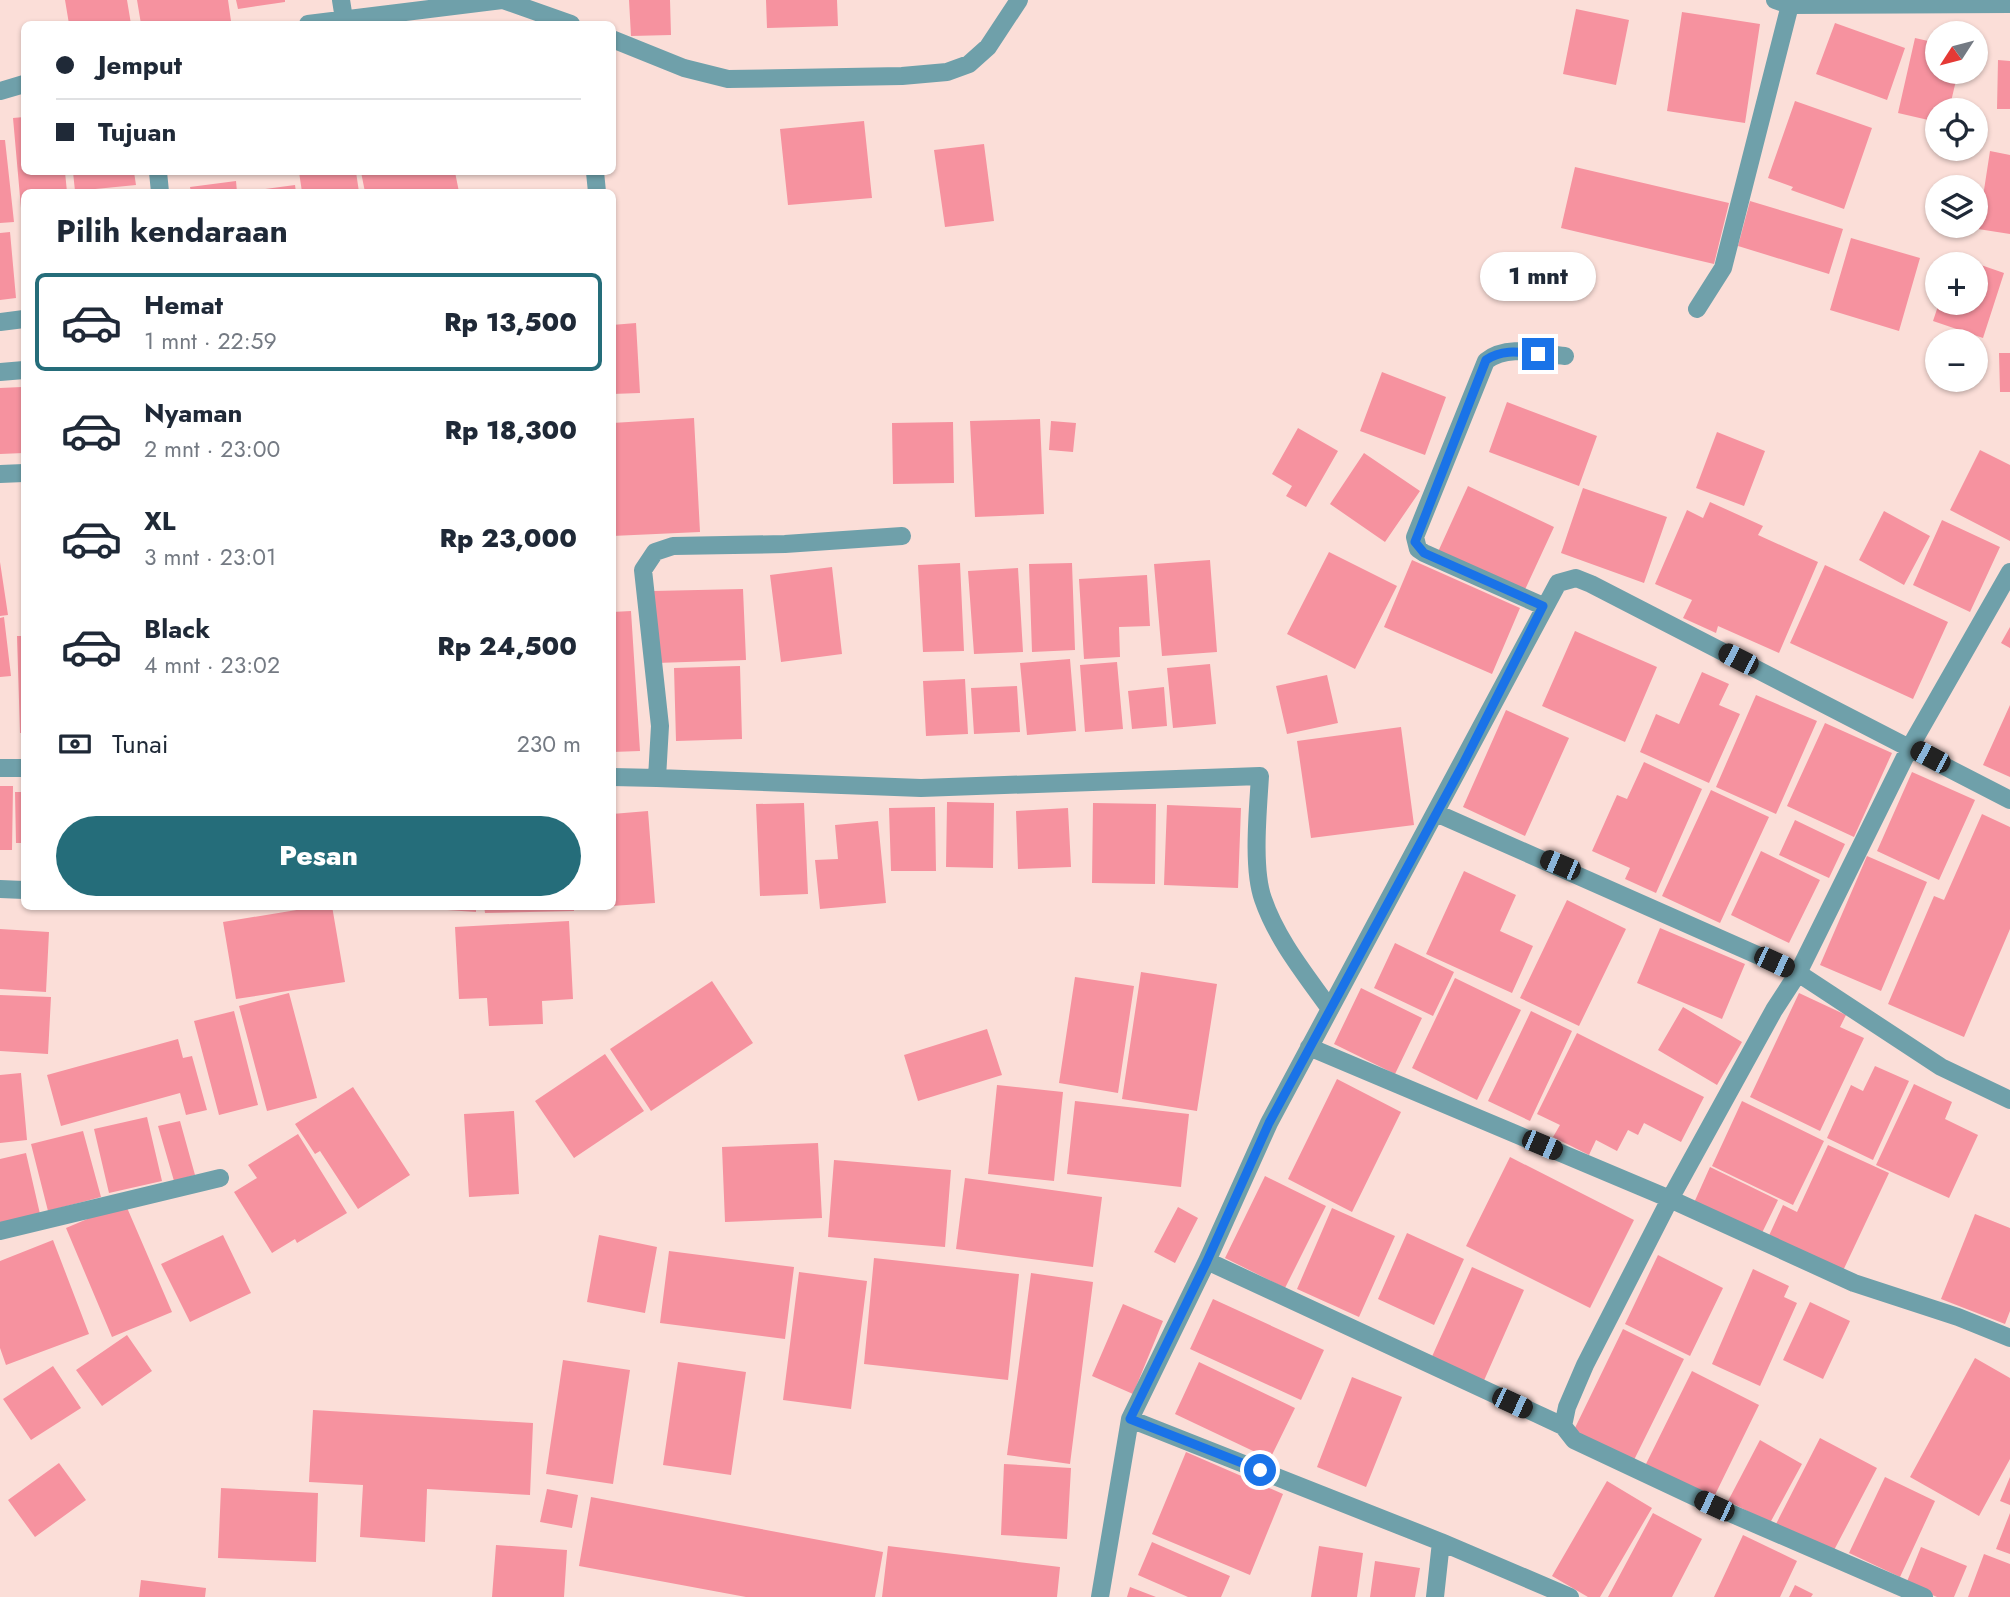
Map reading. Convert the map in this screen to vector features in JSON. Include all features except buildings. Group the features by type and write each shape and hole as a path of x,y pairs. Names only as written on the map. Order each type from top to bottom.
{"street":[{"path":"341,0 344,19"},
{"path":"330,21 503,0 562,21"},
{"path":"616,41 684,68 728,79 936,73 969,64 988,47 1019,0"},
{"path":"1697,309 1723,268 1782,3 2010,4"},
{"path":"0,91 21,85"},
{"path":"0,322 21,319"},
{"path":"1543,606 1424,553 1418,548 1415,537 1486,360 1494,354 1512,351 1565,356"},
{"path":"0,372 21,370"},
{"path":"0,474 21,473"},
{"path":"657,778 660,726 643,570 655,552 673,546 785,544 902,536"},
{"path":"1563,1426 1567,1406 1585,1365 1671,1199 1774,1010 1798,973 1910,747 2010,572"},
{"path":"1100,1597 1130,1419 1207,1261 1269,1123 1436,813 1543,606 1558,583 1576,578 1591,584 2010,800"},
{"path":"0,768 21,768"},
{"path":"616,778 921,788 1260,776 1257,834 1262,898 1286,946 1330,1009"},
{"path":"1436,813 1798,973 1941,1067 2010,1100"},
{"path":"0,890 21,890"},
{"path":"1309,1047 1671,1199 1854,1283 1958,1317 2010,1338"},
{"path":"0,1231 220,1178"},
{"path":"1207,1261 1563,1426 1574,1440 1586,1446 1723,1510 1924,1597"},
{"path":"1130,1419 1441,1542 1570,1597"},
{"path":"1435,1597 1441,1542"}],"route":[{"path":"1260,1470 1130,1419 1207,1261 1269,1123 1462,766 1543,606 1424,553 1415,542 1486,360 1494,354 1512,351 1538,354"}]}
